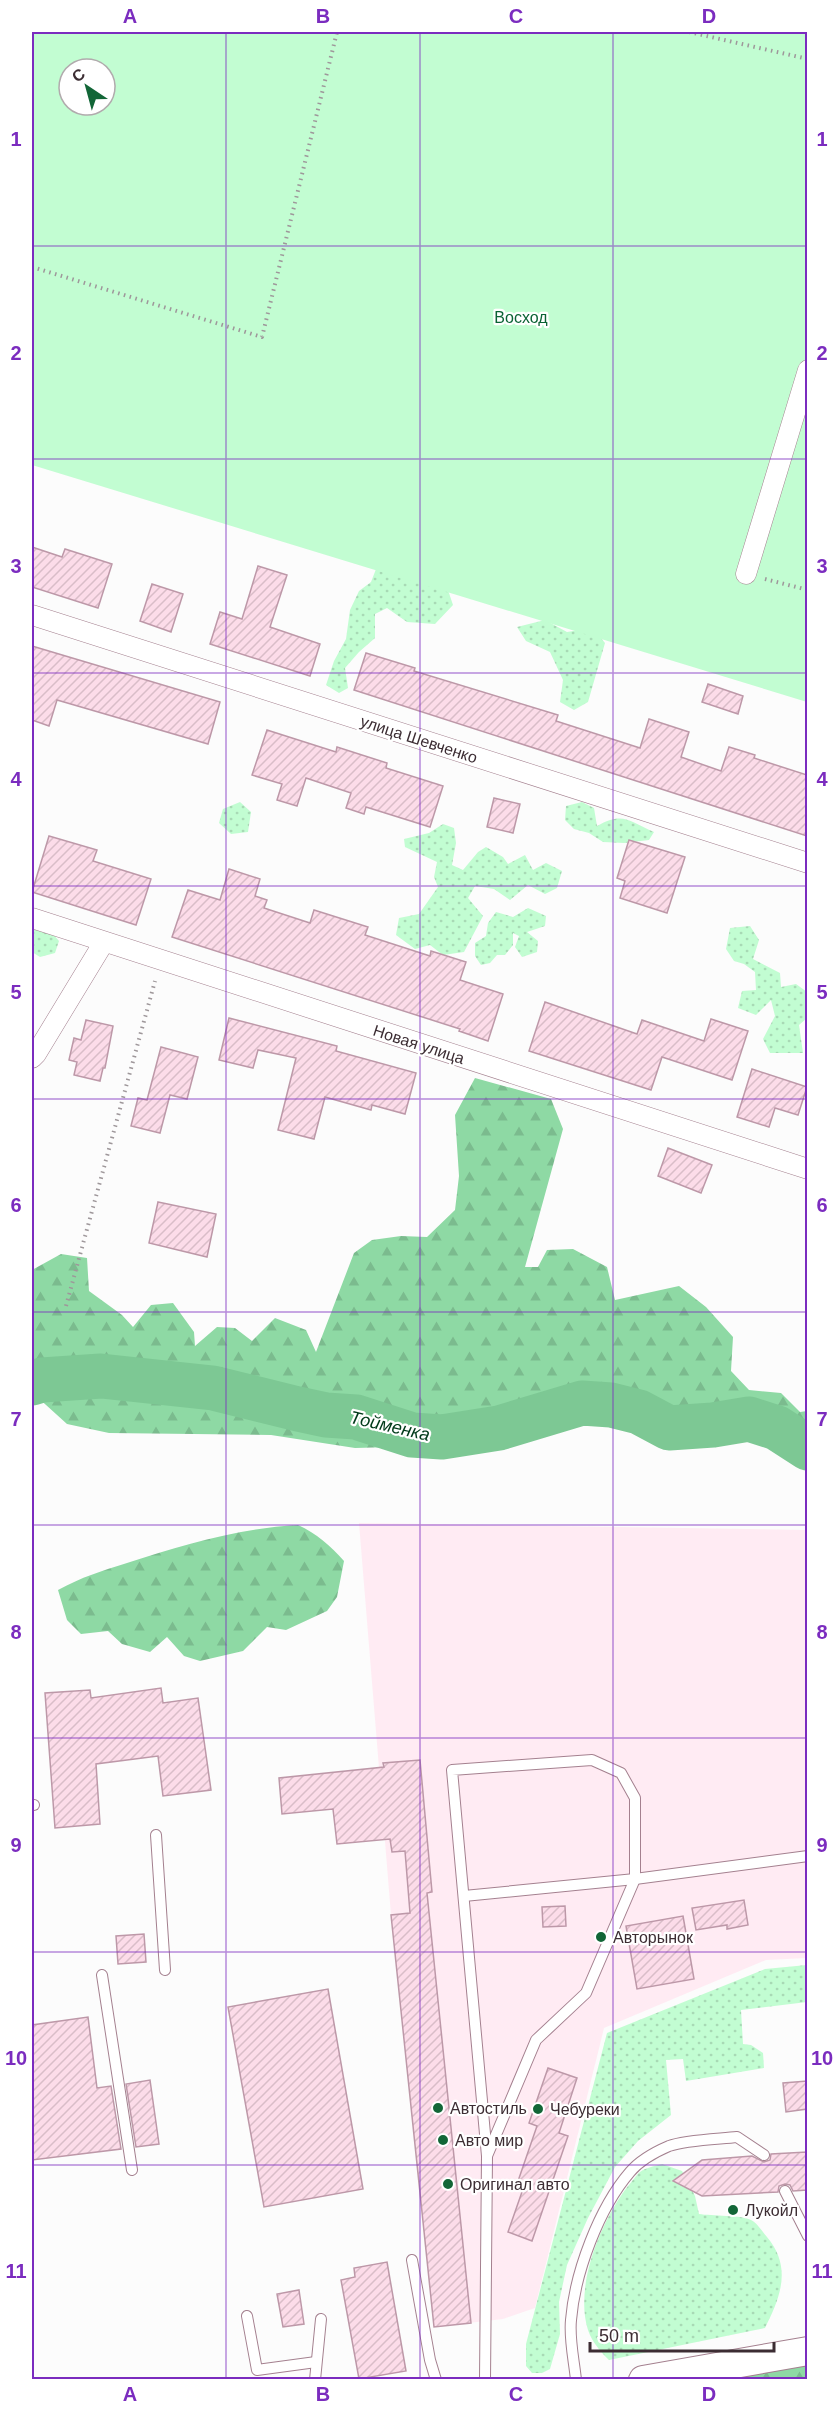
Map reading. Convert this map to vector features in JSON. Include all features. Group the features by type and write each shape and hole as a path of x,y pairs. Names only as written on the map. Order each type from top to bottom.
{"street":[{"path":"746,574 807,370"},
{"name":"улица Шевченко","path":"32,615 807,863"},
{"name":"Новая улица","path":"32,918 807,1169"},
{"path":"32,1058 104,942"},
{"path":"643,2379 807,2351"}],"lane":[{"path":"485,2379 487,2156 452,1770 592,1760 621,1773 635,1798 635,1879 586,1993 536,2040 487,2156"},
{"path":"156,1835 165,1970"},
{"path":"464,1896 635,1879 807,1856"},
{"path":"102,1975 132,2170"},
{"path":"576,2379 571,2321 578,2283 590,2243 612,2199 631,2171 648,2157 671,2145 737,2137 764,2155"},
{"path":"785,2191 807,2236"},
{"path":"412,2260 430,2360 436,2379"},
{"path":"247,2316 257,2370 316,2362"},
{"path":"315,2379 321,2319"}],"path":[{"path":"32,267 262,337 337,32"},
{"path":"689,32 807,59"},
{"path":"746,574 807,590"},
{"path":"66,1306 161,960"}],"shaded area":[{"name":"Авторынок","path":"359,1523 807,1530 807,1958 766,1960 604,2028 535,2308 503,2319 434,2327 391,1915"}],"green space":[{"name":"Восход","path":"32,32 807,32 807,702 32,465"},
{"path":"390,533 446,584 453,605 435,624 407,622 387,608 375,614 375,638 345,668 348,688 339,693 326,685 334,661 346,639 350,610 359,591 371,582"},
{"path":"545,620 567,632 593,628 605,643 588,702 574,710 560,702 563,680 550,652 526,641 517,627"},
{"path":"240,802 251,812 248,832 231,834 219,823 223,809"},
{"path":"582,802 594,808 597,826 620,818 654,832 649,840 624,843 603,842 589,833 574,829 565,820 566,806"},
{"path":"443,824 454,828 456,843 452,865 463,870 478,852 486,847 503,857 508,864 525,855 533,870 546,863 562,871 557,888 545,894 528,885 510,900 494,889 475,886 468,898 483,916 464,952 443,955 430,945 415,949 396,935 399,918 419,914 438,887 434,877 437,862 405,847 404,839 429,833"},
{"path":"528,908 546,916 545,926 527,932 538,941 537,952 522,957 515,947 519,936 513,933 513,945 505,955 497,955 490,963 481,965 475,956 475,943 486,936 488,923 496,912 513,917"},
{"path":"32,926 47,927 59,941 55,953 40,957 32,952"},
{"path":"750,926 759,940 753,959 780,973 781,987 796,984 807,992 807,1018 799,1025 803,1053 770,1053 763,1039 775,1016 771,1000 756,1015 738,1008 742,991 756,990 755,972 744,964 734,961 726,949 730,928"},
{"path":"475,1078 551,1099 563,1129 525,1267 538,1267 547,1250 573,1249 607,1267 615,1300 679,1286 706,1307 733,1337 731,1371 749,1390 781,1393 800,1412 807,1411 807,1435 778,1428 740,1426 723,1407 691,1416 655,1414 622,1393 453,1414 408,1423 392,1447 355,1448 271,1435 109,1433 67,1424 35,1395 32,1395 32,1270 61,1254 87,1258 89,1291 122,1315 133,1327 151,1305 173,1303 194,1332 195,1346 217,1327 235,1328 252,1341 275,1318 306,1330 316,1352 354,1253 372,1240 401,1236 427,1237 455,1210 459,1176 455,1115"},
{"path":"298,1525 323,1540 344,1561 337,1597 327,1611 286,1630 267,1627 243,1651 200,1661 184,1656 167,1637 150,1652 122,1644 108,1631 81,1634 67,1620 58,1590 84,1578 211,1538"},
{"path":"807,1965 807,2002 741,2010 743,2044 751,2045 763,2053 764,2068 686,2081 683,2059 666,2060 671,2115 638,2141 615,2167 588,2218 567,2265 559,2302 560,2334 550,2369 542,2373 532,2373 526,2366 526,2344 607,2033 765,1969"},
{"path":"662,2164 682,2171 695,2196 699,2214 747,2218 757,2225 775,2248 779,2259 782,2271 779,2293 765,2328 609,2360 592,2339 588,2330 585,2313 587,2274 600,2235 618,2200 637,2175 650,2167"},
{"path":"807,2361 807,2379 720,2380"}],"building":[{"path":"32,547 62,557 65,549 112,564 98,608 32,587"},
{"path":"258,566 287,575 270,627 320,644 310,676 210,644 220,612 242,619"},
{"path":"152,584 183,594 171,632 140,621"},
{"path":"32,646 220,702 208,744 57,700 49,726 32,720"},
{"path":"366,653 415,668 414,671 558,715 556,721 640,748 649,719 689,732 681,757 721,771 729,747 755,755 754,758 807,775 807,836 354,690"},
{"path":"708,684 743,696 738,714 702,702"},
{"path":"267,730 336,752 337,747 387,763 386,768 443,786 430,827 366,807 364,814 346,808 351,793 306,778 297,806 277,800 282,784 252,775"},
{"path":"494,798 520,804 513,833 487,827"},
{"path":"49,836 97,850 93,861 151,879 136,925 32,892"},
{"path":"629,840 685,857 667,913 620,898 625,881 617,878"},
{"path":"229,869 260,879 255,896 267,900 264,908 310,923 314,910 368,927 365,935 430,956 431,951 466,962 460,980 503,994 488,1041 459,1031 460,1029 172,937 188,890 220,900"},
{"path":"545,1002 637,1034 642,1020 704,1041 711,1019 748,1031 732,1080 662,1057 651,1090 529,1051"},
{"path":"229,1018 337,1046 336,1051 416,1073 405,1114 372,1105 371,1110 325,1097 314,1139 278,1130 296,1058 258,1050 253,1068 219,1060"},
{"path":"86,1020 113,1026 105,1068 103,1068 100,1081 74,1075 77,1062 69,1060 74,1038 81,1040"},
{"path":"161,1047 198,1057 187,1099 170,1095 160,1133 131,1126 138,1098 147,1100"},
{"path":"752,1069 807,1087 798,1115 775,1108 769,1127 737,1117"},
{"path":"668,1148 712,1165 701,1193 658,1176"},
{"path":"158,1202 216,1214 207,1257 149,1243"},
{"path":"161,1688 163,1703 198,1698 211,1790 163,1796 158,1756 96,1764 100,1824 55,1828 45,1693 90,1690 91,1698"},
{"path":"420,1760 432,1892 427,1893 471,2323 434,2327 391,1915 410,1913 405,1851 392,1852 390,1839 337,1844 333,1809 282,1814 279,1778 384,1767 383,1763"},
{"path":"744,1900 748,1925 727,1929 727,1925 696,1930 692,1908"},
{"path":"565,1906 566,1926 543,1927 542,1907"},
{"path":"683,1916 694,1979 637,1989 626,1926"},
{"path":"144,1934 146,1962 118,1964 116,1936"},
{"path":"328,1989 363,2189 264,2207 228,2007"},
{"path":"88,2017 97,2088 111,2086 121,2149 32,2160 32,2025"},
{"path":"548,2068 577,2078 559,2133 568,2136 532,2241 508,2232 523,2189 516,2187 537,2126 529,2123"},
{"path":"150,2080 159,2144 136,2147 126,2084"},
{"path":"807,2081 807,2109 786,2112 783,2083"},
{"path":"807,2152 807,2190 793,2191 790,2185 785,2184 779,2186 778,2192 702,2196 673,2181 702,2160 752,2156 764,2162 770,2160 771,2154"},
{"path":"387,2262 406,2371 359,2379 341,2280 355,2277 354,2268"},
{"path":"299,2290 304,2324 283,2327 277,2294"}],"waterway":[{"name":"Тойменка","path":"32,1383 42,1380 101,1376 213,1388 326,1415 356,1417 412,1435 442,1437 499,1428 582,1403 611,1405 639,1412 669,1428 713,1425 749,1419 777,1428 808,1448"}],"place":[{"name":"Авторынок","path":"601,1937"},
{"name":"Автостиль","path":"438,2108"},
{"name":"Чебуреки","path":"538,2109"},
{"name":"Авто мир","path":"443,2140"},
{"name":"Оригинал авто","path":"448,2184"},
{"name":"Лукойл","path":"733,2210"}]}
